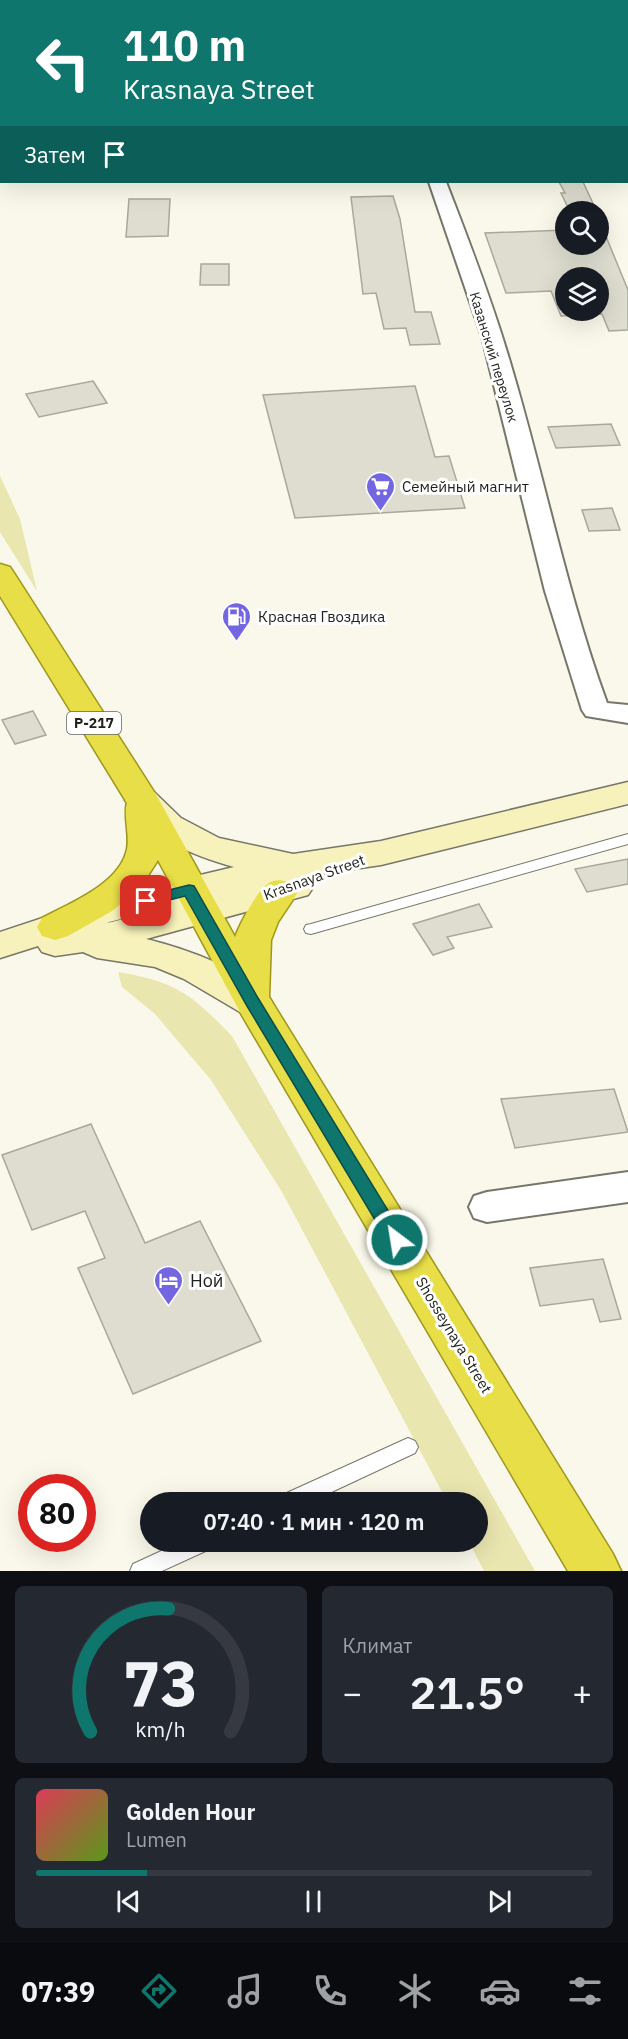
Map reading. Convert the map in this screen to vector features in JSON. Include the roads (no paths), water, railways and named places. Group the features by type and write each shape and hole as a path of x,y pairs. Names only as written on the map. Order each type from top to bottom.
{"highway":[{"name":"Shosseynaya Street","path":"0,573 141,798 195,901 253,1002 596,1571"},
{"path":"58,934 106,899 126,880 141,857 146,836 141,798"},
{"path":"253,1002 249,951 257,921 280,892"}],"main road":[{"name":"Krasnaya Street","path":"0,945 58,934 112,935 269,870 381,853 628,794"},
{"path":"141,798 170,826 196,841 265,861 309,864"},
{"name":"Krasnaya Street","path":"195,901 280,892 381,853"},
{"path":"58,934 160,954 206,972 253,1002"},
{"name":"Krasnaya Street","path":"0,951 58,934"}],"street":[{"name":"Казанский переулок","path":"437,183 506,388 527,481 582,672 596,710 628,714"},
{"path":"487,1207 628,1186"}],"lane":[{"path":"311,929 628,839"},
{"path":"311,1492 408,1447"},
{"path":"140,1571 181,1552"}],"place":[{"name":"Семейный магнит","path":"381,512"},
{"name":"Красная Гвоздика","path":"237,642"},
{"name":"Ной","path":"169,1306"}]}
